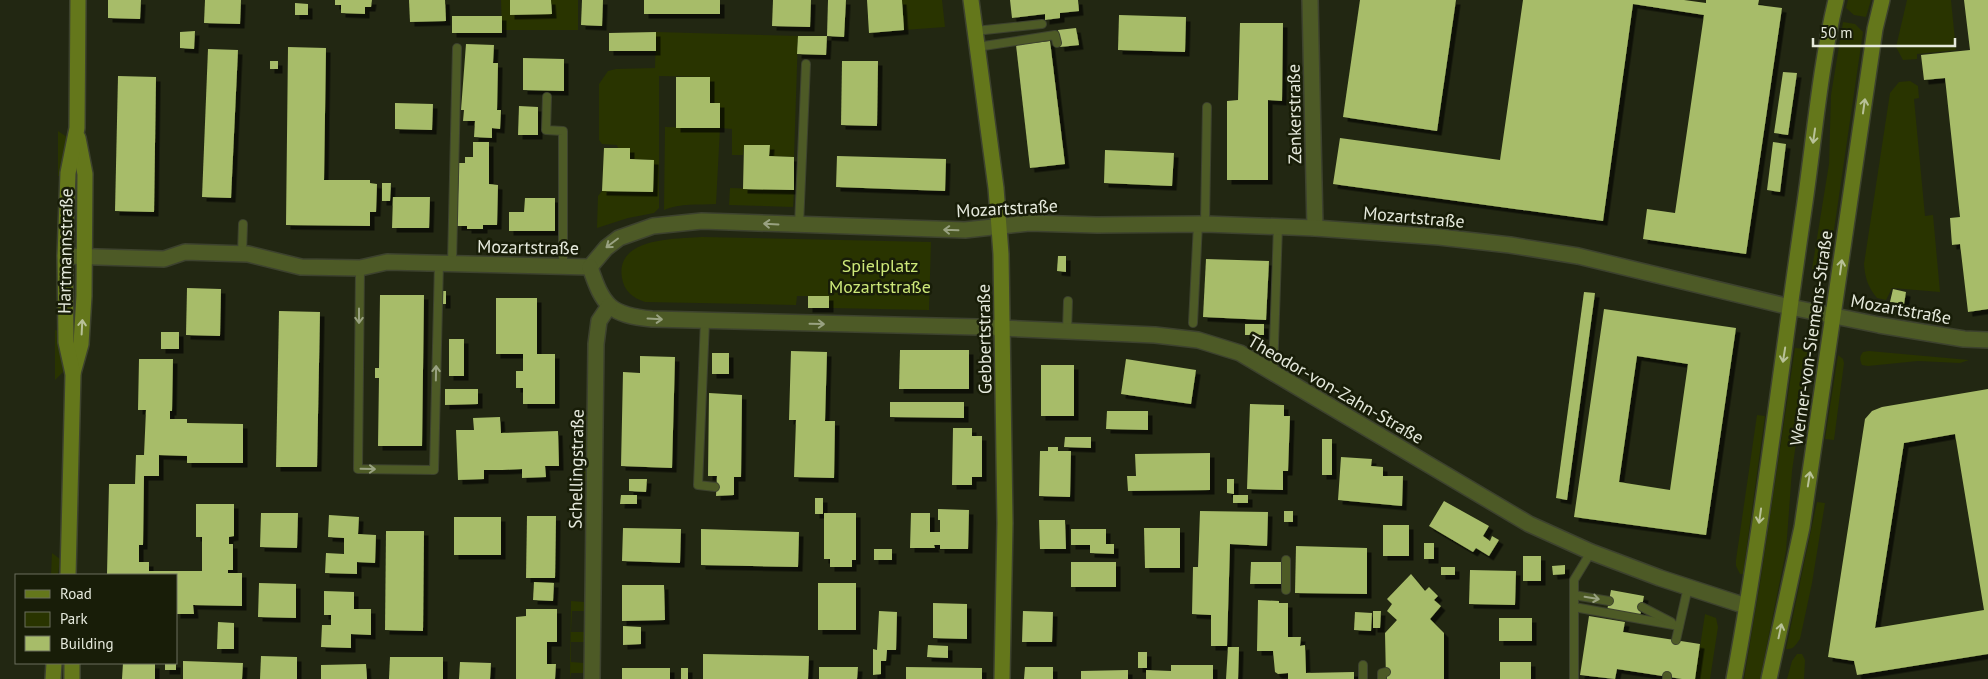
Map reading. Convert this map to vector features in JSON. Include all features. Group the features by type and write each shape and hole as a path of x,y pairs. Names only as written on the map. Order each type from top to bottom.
{"street":[{"name":"Hartmannstraße","path":"68,574 72,374 66,342 65,256 68,173 76,128 78,0"},
{"name":"Gebbertstraße","path":"971,0 999,226 1005,516 1002,679"},
{"name":"Zenkerstraße","path":"1310,0 1315,228"},
{"name":"Werner-von-Siemens-Straße","path":"1735,678 1826,53 1836,0"},
{"name":"Werner-von-Siemens-Straße","path":"1769,679 1802,527 1875,29 1882,0"},
{"name":"Hartmannstraße","path":"72,374 81,344 84,256 85,174 76,128"},
{"name":"Mozartstraße","path":"65,256 164,259 186,252 248,254 301,267 360,268 387,262 590,267 606,248 619,238 653,226 702,221 965,230 1029,223 1278,226 1439,237 1578,256 1790,307 1879,325 1964,339 1988,340"},
{"path":"590,267 600,294 609,306"},
{"name":"Theodor-von-Zahn-Straße","path":"609,306 629,317 705,321 1002,328 1155,335 1198,340 1240,353 1529,524 1591,552 1746,606"},
{"name":"Schellingstraße","path":"592,679 596,344 599,321 609,306"},
{"path":"53,679 54,664"},
{"path":"72,664 72,679"}],"lane":[{"path":"975,31 1042,24"},
{"path":"977,47 1055,35 1057,43"},
{"path":"360,268 358,469 434,470 457,48"},
{"path":"800,225 806,64"},
{"path":"547,97 546,130 564,131 563,266"},
{"path":"1193,323 1201,224 1207,108"},
{"path":"242,254 243,224"},
{"path":"1273,373 1278,226"},
{"path":"1067,331 1068,301"},
{"path":"705,321 698,484 715,487"},
{"path":"1574,679 1574,580 1591,552"},
{"path":"1286,560 1286,590"},
{"path":"1676,640 1688,587"},
{"path":"1574,595 1609,601"},
{"path":"1574,607 1679,626"},
{"path":"1642,607 1679,626"},
{"path":"1362,679 1363,665"}],"green space":[{"path":"501,0 510,0 510,15 552,14 551,0 578,0 578,30 502,30"},
{"path":"902,0 942,0 945,27 904,30"},
{"path":"1848,0 1871,0 1866,17 1854,15 1846,8"},
{"path":"1907,0 1951,0 1956,50 1917,54 1917,59 1903,60 1896,47"},
{"path":"1843,22 1855,24 1863,32 1828,271 1812,269 1829,164 1831,95"},
{"path":"656,32 798,36 794,157 769,156 769,145 744,145 743,155 732,155 732,129 720,128 720,104 710,103 710,77 659,76 659,208 654,213 628,218 597,228 598,196 602,191 653,192 654,160 630,159 630,148 618,148 617,145 602,144 599,140 599,84 608,71 655,68"},
{"path":"1910,81 1918,86 1919,98 1914,99 1925,216 1933,215 1940,292 1892,288 1886,300 1877,298 1871,290 1866,278 1864,264 1890,93 1899,82"},
{"path":"665,127 720,128 716,204 683,205 664,210"},
{"path":"58,131 67,137 62,176 58,176"},
{"path":"730,188 794,190 793,207 729,205"},
{"name":"Spielplatz Mozartstraße","path":"702,237 931,242 929,310 829,308 829,296 797,296 796,305 645,302 633,296 627,290 622,278 622,265 628,255 637,248 663,240"},
{"path":"55,330 59,331 63,372 55,380"},
{"path":"1795,348 1809,349 1809,354 1792,471 1786,551 1760,679 1744,679 1761,577"},
{"path":"1863,352 1969,360 1960,363 1918,361 1862,365 1861,355"},
{"path":"1838,355 1843,359 1844,363 1834,440 1825,439"},
{"path":"574,414 586,414 586,425 575,425 575,439 586,440 586,449 575,449 574,471 586,471 586,481 573,481"},
{"path":"1757,415 1765,416 1743,574 1740,574 1736,566 1736,560"},
{"path":"1817,502 1825,503 1812,583 1800,639 1793,648 1786,649"},
{"path":"52,553 60,559 58,574 51,574"},
{"path":"571,601 584,602 584,611 572,611 571,632 584,632 584,642 571,642 571,662 584,663 584,673 571,673 570,679"},
{"path":"1705,614 1716,618 1718,627 1710,679 1695,679"},
{"path":"1797,654 1802,654 1805,660 1804,679 1787,679 1792,661"}],"building":[{"path":"108,0 141,0 140,19 108,18"},
{"path":"205,0 241,0 240,24 204,23"},
{"path":"335,0 372,0 371,7 365,7 365,14 341,13 341,5 335,5"},
{"path":"409,0 445,0 446,21 410,22"},
{"path":"510,0 551,0 552,14 510,15"},
{"path":"582,0 603,0 602,26 581,25"},
{"path":"644,0 720,0 720,14 644,14"},
{"path":"773,0 811,0 810,27 772,26"},
{"path":"828,0 846,0 844,37 827,36"},
{"path":"867,0 902,0 904,30 869,33"},
{"path":"1010,0 1078,0 1079,11 1060,13 1060,18 1045,20 1045,14 1012,18"},
{"path":"1360,0 1456,0 1437,131 1343,117"},
{"path":"1523,0 1684,0 1706,3 1706,0 1759,0 1758,5 1782,8 1746,254 1643,239 1647,209 1675,213 1704,15 1633,4 1603,221 1333,184 1340,138 1500,160"},
{"path":"1964,0 1988,0 1988,309 1968,312 1960,244 1952,245 1950,218 1960,217 1945,78 1924,80 1921,55 1970,50"},
{"path":"295,3 308,4 308,15 295,15"},
{"path":"1119,15 1186,17 1185,52 1118,50"},
{"path":"452,16 502,16 502,33 452,33"},
{"path":"1240,23 1283,23 1282,101 1268,100 1268,180 1227,180 1227,101 1238,100"},
{"path":"1076,28 1079,45 1060,47 1058,30"},
{"path":"195,31 194,49 180,48 180,32"},
{"path":"656,32 656,51 609,51 609,33"},
{"path":"798,36 827,36 826,55 797,54"},
{"path":"1050,41 1065,164 1030,168 1016,45"},
{"path":"466,44 494,45 493,63 498,63 497,110 501,110 500,129 492,128 492,138 474,137 475,121 463,121 464,110 461,110"},
{"path":"288,47 326,48 324,180 370,180 370,183 377,184 376,212 370,212 370,226 286,225"},
{"path":"208,49 238,50 231,198 202,197"},
{"path":"523,58 564,59 564,91 523,90"},
{"path":"270,61 278,61 278,69 270,69"},
{"path":"842,61 878,61 877,126 841,125"},
{"path":"1783,72 1797,73 1788,135 1774,133"},
{"path":"118,76 156,77 154,212 115,211"},
{"path":"676,77 710,77 710,103 720,103 720,128 676,128"},
{"path":"395,103 433,104 432,130 395,129"},
{"path":"519,106 538,107 538,135 518,135"},
{"path":"473,142 489,142 489,184 498,185 497,225 483,225 483,229 467,229 467,226 457,226 459,163 465,163 465,157 473,157"},
{"path":"1773,142 1786,144 1780,192 1767,190"},
{"path":"744,145 770,145 769,156 794,157 794,190 743,189"},
{"path":"604,148 630,148 630,159 654,160 653,192 602,191"},
{"path":"1105,150 1174,153 1172,186 1104,183"},
{"path":"837,156 946,159 945,191 836,187"},
{"path":"382,183 391,183 390,201 382,201"},
{"path":"393,197 430,197 429,228 392,228"},
{"path":"525,198 555,198 555,231 509,231 509,212 524,212"},
{"path":"1058,256 1066,256 1066,272 1057,271"},
{"path":"1206,259 1269,261 1266,320 1203,317"},
{"path":"187,288 221,289 220,336 186,335"},
{"path":"1893,289 1906,292 1904,304 1890,302"},
{"path":"441,291 446,291 446,304 441,304"},
{"path":"1584,292 1595,293 1567,500 1556,498"},
{"path":"380,295 424,295 422,446 378,446 379,378 375,378 375,368 379,368"},
{"path":"808,296 829,296 829,308 808,308"},
{"path":"496,298 537,298 537,354 555,354 555,404 523,404 523,388 516,388 516,371 523,371 523,354 496,354"},
{"path":"1604,309 1736,328 1706,535 1574,517","holes":["1637,356 1688,364 1670,490 1619,482"]},
{"path":"279,311 320,312 317,467 276,467"},
{"path":"1245,324 1264,324 1264,335 1245,335"},
{"path":"161,332 179,332 179,349 161,349"},
{"path":"449,339 464,339 464,376 449,376"},
{"path":"900,350 969,350 969,389 899,389"},
{"path":"791,351 827,352 825,421 835,421 834,478 794,477 796,420 789,420"},
{"path":"712,353 729,353 729,374 712,374"},
{"path":"640,356 675,357 672,468 621,466 623,372 640,373"},
{"path":"139,359 173,359 172,411 170,411 170,419 187,419 187,423 243,424 243,463 187,463 187,456 159,455 159,476 144,476 143,545 139,545 139,562 149,562 149,571 202,571 202,537 196,537 196,504 234,504 234,536 229,537 229,544 233,544 233,570 228,570 228,573 242,573 242,606 193,605 194,614 178,614 178,574 107,574 109,484 135,484 136,455 144,455 146,410 138,410"},
{"path":"1126,359 1196,370 1191,404 1121,394"},
{"path":"1041,365 1074,365 1074,416 1041,416"},
{"path":"445,389 478,389 478,404 445,405"},
{"path":"1988,389 1988,654 1857,675 1854,661 1828,657 1865,419 1872,411 1882,407","holes":["1955,434 1984,610 1875,628 1904,443"]},
{"path":"709,393 742,395 741,477 734,477 734,495 716,496 717,476 708,476"},
{"path":"890,402 964,402 964,418 890,417"},
{"path":"1250,404 1284,405 1284,416 1290,416 1288,471 1283,471 1283,490 1247,489"},
{"path":"1107,411 1148,411 1148,430 1106,429"},
{"path":"500,417 501,433 558,431 559,466 545,466 546,477 522,478 522,469 484,470 484,479 458,480 456,430 474,430 473,418"},
{"path":"953,428 972,428 972,436 982,436 982,477 972,477 972,485 952,485"},
{"path":"1065,437 1091,437 1091,448 1064,447"},
{"path":"1322,439 1332,439 1332,475 1322,475"},
{"path":"1048,447 1058,447 1058,451 1071,451 1070,497 1039,496 1040,451 1048,451"},
{"path":"1210,453 1210,490 1128,491 1127,476 1136,476 1135,454"},
{"path":"1341,457 1372,459 1371,466 1383,467 1383,476 1403,476 1402,506 1338,500"},
{"path":"629,479 647,479 646,492 629,491"},
{"path":"1227,479 1234,479 1234,494 1227,493"},
{"path":"621,495 637,495 637,504 620,504"},
{"path":"1233,495 1248,495 1248,503 1233,503"},
{"path":"815,498 823,498 823,514 815,514"},
{"path":"1444,501 1489,526 1483,536 1490,541 1492,536 1499,540 1489,556 1476,548 1473,552 1429,526"},
{"path":"938,509 969,510 968,549 940,549 940,545 934,545 935,548 910,548 911,513 930,513 930,532 940,532"},
{"path":"1200,511 1268,512 1267,546 1230,544 1227,646 1211,646 1211,615 1192,614 1193,567 1198,567"},
{"path":"1284,511 1293,511 1293,522 1284,522"},
{"path":"261,513 298,513 297,548 260,547"},
{"path":"824,513 856,513 856,560 852,560 852,567 830,567 830,559 824,559"},
{"path":"329,515 359,517 358,534 376,535 375,563 357,562 357,574 325,573 326,553 344,554 344,538 328,537"},
{"path":"527,516 556,516 555,578 526,578"},
{"path":"454,517 501,517 501,555 454,555"},
{"path":"1039,520 1065,520 1066,549 1040,549"},
{"path":"1383,525 1409,525 1409,556 1383,556"},
{"path":"623,528 681,529 680,563 622,561"},
{"path":"1144,528 1180,528 1180,568 1145,568"},
{"path":"701,529 799,532 798,567 701,565"},
{"path":"1071,529 1106,529 1106,544 1114,544 1114,554 1090,553 1090,545 1071,545"},
{"path":"386,531 424,531 423,631 385,630"},
{"path":"1424,543 1434,543 1434,559 1424,559"},
{"path":"1296,546 1367,548 1367,594 1295,593"},
{"path":"874,549 892,549 892,560 874,560"},
{"path":"1523,556 1541,556 1541,581 1523,581"},
{"path":"1071,562 1116,562 1116,587 1071,587"},
{"path":"1251,562 1282,562 1282,584 1250,584"},
{"path":"1565,565 1565,574 1553,575 1552,566"},
{"path":"1441,567 1455,567 1455,575 1441,575"},
{"path":"1470,570 1516,571 1515,605 1469,604"},
{"path":"1411,574 1425,591 1429,587 1438,596 1434,600 1441,606 1430,619 1444,633 1444,679 1386,679 1385,633 1397,620 1387,611 1392,604 1387,599"},
{"path":"534,582 554,583 553,601 533,600"},
{"path":"259,583 296,584 296,618 258,617"},
{"path":"818,583 856,583 856,630 818,630"},
{"path":"622,585 664,585 665,620 622,621"},
{"path":"1611,590 1644,596 1640,616 1607,611"},
{"path":"324,591 354,592 354,609 371,609 371,635 351,634 351,648 321,647 322,625 331,625 331,615 324,615"},
{"path":"1258,600 1288,603 1288,637 1301,637 1300,646 1305,645 1306,673 1354,672 1354,679 1288,679 1288,673 1278,674 1275,672 1273,651 1257,651"},
{"path":"933,603 967,604 967,639 933,638"},
{"path":"526,609 557,609 557,642 547,642 547,664 556,664 555,679 516,679 516,617 526,616"},
{"path":"879,611 897,612 896,650 887,650 886,661 881,661 881,674 873,675 873,649 877,650"},
{"path":"1023,611 1053,612 1052,642 1022,642"},
{"path":"1373,611 1381,611 1380,628 1373,628"},
{"path":"1355,612 1372,613 1371,631 1354,630"},
{"path":"1589,616 1625,622 1623,632 1700,644 1695,679 1682,679 1617,669 1615,679 1580,675"},
{"path":"1499,618 1532,618 1532,641 1499,641"},
{"path":"218,622 234,623 234,649 217,649"},
{"path":"623,626 641,627 641,644 623,645"},
{"path":"928,645 948,646 948,658 927,657"},
{"path":"1228,647 1239,647 1238,679 1226,679"},
{"path":"1138,652 1147,652 1147,668 1138,668"},
{"path":"703,654 809,656 808,679 703,679"},
{"path":"261,656 297,657 297,679 260,679"},
{"path":"390,657 443,657 443,679 389,679"},
{"path":"183,661 243,663 242,679 183,679"},
{"path":"460,662 491,663 490,679 459,679"},
{"path":"1500,662 1531,662 1531,679 1500,679"},
{"path":"123,664 155,664 155,679 122,679"},
{"path":"165,664 176,664 176,670 165,670"},
{"path":"366,664 367,679 321,679 321,665"},
{"path":"1171,665 1213,665 1213,679 1146,679 1146,670 1171,671"},
{"path":"819,667 858,667 857,679 819,679"},
{"path":"906,667 982,668 982,679 906,679"},
{"path":"1025,667 1053,667 1053,679 1024,679"},
{"path":"622,668 670,668 670,679 622,679"},
{"path":"681,668 688,668 688,679 681,679"},
{"path":"1128,670 1128,679 1081,679 1081,671"}]}
